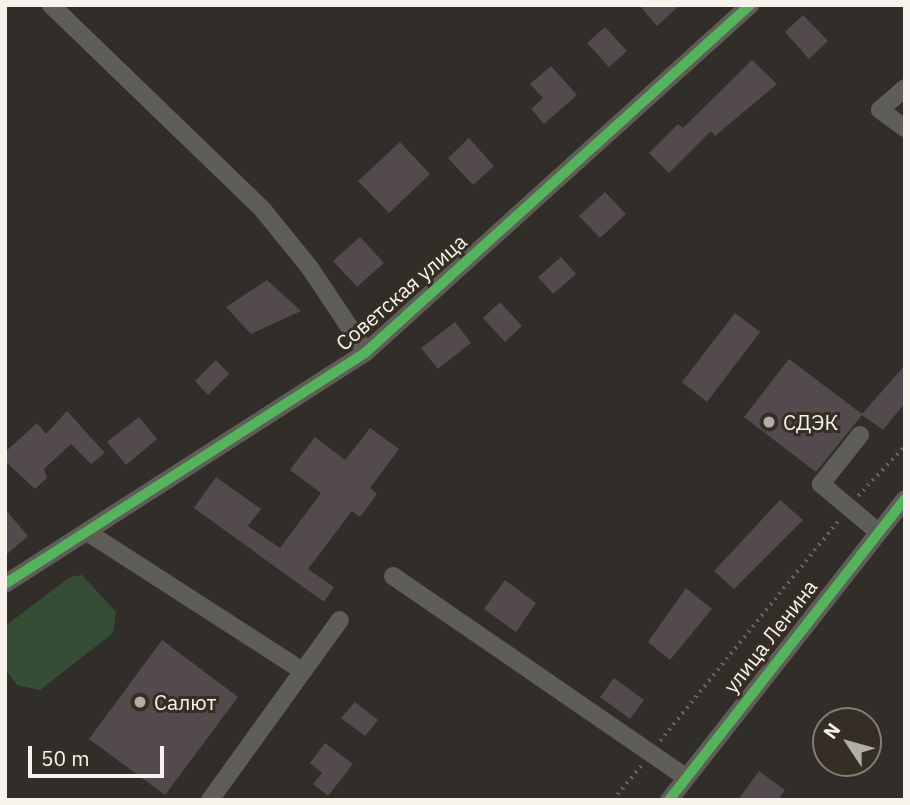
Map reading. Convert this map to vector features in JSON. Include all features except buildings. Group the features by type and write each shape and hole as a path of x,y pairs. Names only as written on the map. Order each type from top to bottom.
{"street":[{"path":"51,5 263,210 310,268 366,352"},
{"name":"Советская улица","path":"5,584 366,352 750,5"},
{"path":"905,88 880,110 905,128"},
{"path":"860,435 821,484 877,531"},
{"name":"улица Ленина","path":"669,800 877,531 905,499"},
{"path":"87,532 303,671"},
{"path":"393,576 685,777"},
{"path":"211,800 340,620"}],"path":[{"path":"613,800 849,508 905,446"}],"green space":[{"path":"82,575 116,612 113,633 40,690 17,685 5,669 5,626 70,577"}],"cycle path":[{"path":"5,584 366,352 750,5"},
{"path":"669,800 905,499"}],"place":[{"name":"СДЭК","path":"769,422"},
{"name":"Салют","path":"140,702"}]}
